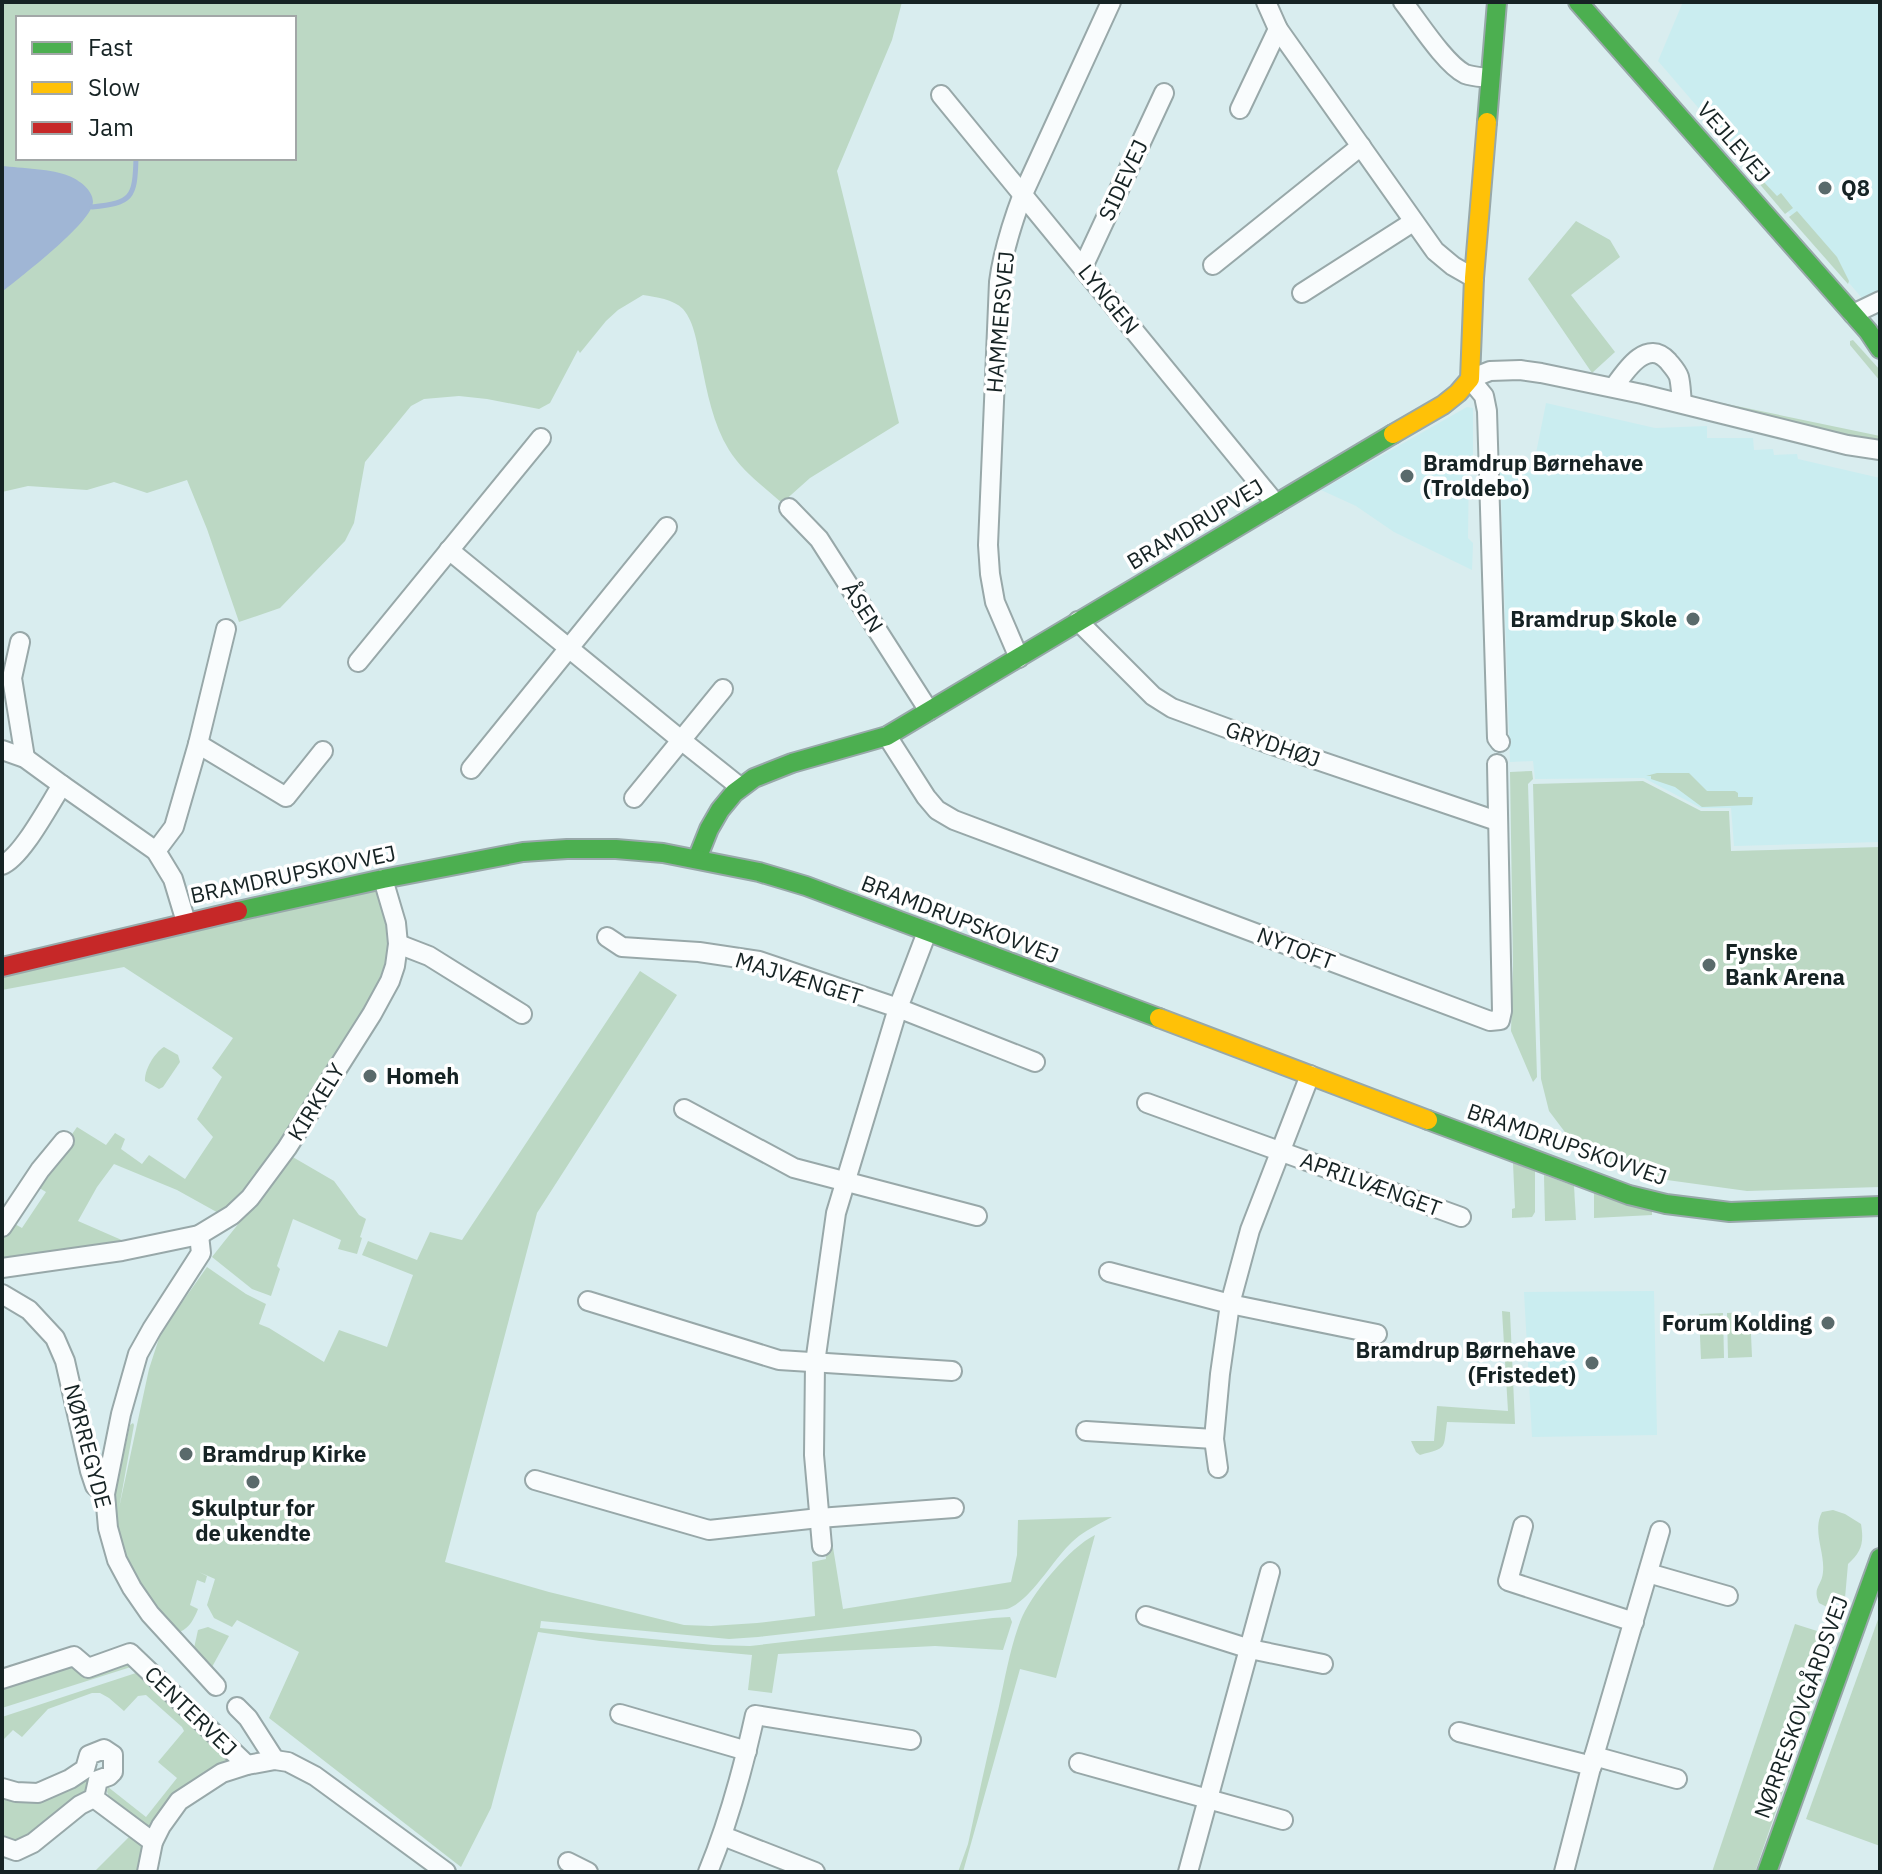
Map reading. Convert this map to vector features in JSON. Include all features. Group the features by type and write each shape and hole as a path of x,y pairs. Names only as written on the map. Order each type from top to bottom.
{"street":[{"name":"HAMMERSVEJ","path":"1019,658 995,602 988,545 999,282 1003,255 1023,194 1111,2"},
{"path":"1266,2 1278,29 1413,222 1435,251 1474,278"},
{"path":"1403,2 1449,61 1463,73 1490,78"},
{"path":"1497,2 1474,278 1470,379 1484,396 1487,411 1496,725 1500,742"},
{"name":"VEJLEVEJ","path":"1578,2 1874,335 1880,349"},
{"path":"1240,109 1278,29"},
{"name":"SIDEVEJ","path":"1083,267 1164,93"},
{"name":"LYNGEN","path":"941,95 1276,504"},
{"path":"1213,265 1361,146"},
{"path":"1302,293 1413,222"},
{"path":"1853,314 1880,301"},
{"path":"1614,387 1626,370 1644,354 1655,352 1679,374 1682,403"},
{"path":"1470,379 1490,371 1520,370 1614,387 1847,445 1880,450"},
{"name":"BRAMDRUPVEJ","path":"697,859 709,828 740,787 775,767 887,736 1443,405 1470,379"},
{"path":"358,662 541,438"},
{"name":"ÅSEN","path":"789,508 819,539 929,711"},
{"path":"471,769 667,527"},
{"path":"449,550 740,787"},
{"name":"GRYDHØJ","path":"1078,621 1153,696 1172,708 1497,821"},
{"path":"156,851 174,827 226,629"},
{"path":"20,642 12,678 25,758"},
{"path":"634,798 723,689"},
{"name":"NYTOFT","path":"887,736 926,797 937,810 954,820 1490,1021 1500,1020 1502,1011 1497,764"},
{"path":"198,744 286,797 323,751"},
{"path":"2,750 25,758 156,851 173,879 186,922"},
{"path":"2,865 17,854 62,785"},
{"name":"BRAMDRUPSKOVVEJ","path":"2,967 186,922 500,855 543,850 616,849 663,853 759,872 806,886 1629,1195 1662,1204 1730,1212 1880,1206"},
{"name":"KIRKELY","path":"2,1268 122,1251 199,1235 232,1215 250,1198 287,1148 378,1003 395,966 398,944 396,923 383,879"},
{"path":"822,1546 814,1455 815,1363 836,1213 898,1008 927,932"},
{"name":"MAJVÆNGET","path":"607,937 622,947 699,952 759,961 898,1008 1035,1062"},
{"path":"398,944 429,956 522,1014"},
{"name":"APRILVÆNGET","path":"1218,1468 1214,1439 1230,1304 1250,1230 1310,1075"},
{"name":"APRILVÆNGET","path":"1147,1103 1461,1217"},
{"path":"684,1109 794,1168 977,1216"},
{"path":"2,1227 40,1170 64,1141"},
{"path":"105,1494 121,1414 138,1354 201,1253 199,1235"},
{"path":"1109,1272 1230,1304 1377,1334"},
{"name":"NØRREGYDE","path":"2,1294 29,1310 55,1338 65,1361 90,1471 95,1486 105,1494 108,1528 117,1560 132,1588 150,1614 216,1686"},
{"path":"588,1301 779,1360 952,1371"},
{"path":"1086,1431 1214,1439"},
{"path":"535,1480 709,1530 954,1508"},
{"path":"1523,1526 1508,1581 1634,1622"},
{"path":"1564,1872 1660,1531"},
{"name":"NØRRESKOVGÅRDSVEJ","path":"1767,1872 1880,1558"},
{"path":"1188,1872 1270,1572"},
{"path":"1648,1573 1728,1596"},
{"path":"1146,1616 1250,1649 1323,1664"},
{"name":"CENTERVEJ","path":"2,1679 74,1656 88,1668 130,1653 247,1765"},
{"path":"237,1707 248,1718 275,1760"},
{"path":"620,1714 747,1751"},
{"path":"708,1872 723,1836 755,1715 911,1740"},
{"path":"1459,1732 1677,1779"},
{"path":"147,1872 153,1842 179,1801 222,1773 275,1760 288,1762 315,1776 446,1872"},
{"path":"1079,1763 1283,1820"},
{"path":"2,1788 38,1793 70,1779 93,1782 153,1842"},
{"path":"2,1846 16,1851 33,1843 80,1805 93,1782"},
{"path":"723,1836 815,1872"},
{"path":"568,1862 588,1872"}],"shaded area":[{"path":"1683,2 1880,2 1880,319 1658,61"},
{"path":"2,166 46,170 69,176 88,190 93,202 90,211 69,236 2,292"},
{"name":"Bramdrup Skole","path":"1546,403 1655,428 1707,426 1707,438 1753,438 1754,450 1773,449 1774,455 1797,454 1798,459 1880,478 1880,842 1734,846 1731,808 1701,808 1644,778 1535,779 1533,761 1510,762 1500,468 1532,473"},
{"name":"Bramdrup Børnehave (Troldebo)","path":"1467,407 1473,408 1468,538 1473,543 1472,570 1394,532 1356,506 1321,490"},
{"name":"Bramdrup Børnehave (Fristedet)","path":"1654,1291 1657,1435 1532,1437 1524,1292"}],"green space":[{"path":"2,2 902,2 892,40 837,171 899,423 810,478 782,503 740,465 723,440 711,408 695,334 683,309 664,299 643,295 618,310 580,353 578,350 550,403 539,409 459,396 424,399 411,406 365,462 354,523 345,541 280,608 239,622 187,480 147,493 114,482 87,490 28,486 2,492"},
{"path":"1734,154 1754,162 1768,175 1762,180 1777,196 1781,193 1793,208 1785,214"},
{"path":"1797,211 1837,257 1848,284 1789,217"},
{"path":"1576,221 1610,240 1620,257 1571,295 1615,352 1592,373 1528,279"},
{"path":"1853,340 1880,370 1880,381 1850,345"},
{"path":"1722,403 1880,436 1880,446 1725,410"},
{"path":"1532,771 1533,779 1528,784 1537,1077 1533,1082 1511,1031 1510,772"},
{"path":"1689,773 1707,791 1735,791 1738,797 1753,797 1752,805 1702,807 1675,787 1646,776"},
{"name":"Fynske Bank Arena","path":"1643,781 1701,811 1729,811 1731,851 1880,847 1880,1187 1747,1191 1667,1180 1599,1162 1574,1144 1549,1111 1541,1079 1533,784"},
{"path":"377,889 386,927 388,955 368,1011 268,1162 222,1215 177,1190 114,1164 78,1221 124,1241 2,1262 2,1240 13,1223 22,1228 46,1192 36,1186 77,1127 106,1145 115,1133 125,1139 121,1149 142,1164 149,1155 185,1179 213,1137 197,1119 222,1077 212,1068 233,1038 124,967 2,990 2,977"},
{"path":"640,971 677,995 537,1213 445,1562 549,1592 684,1625 757,1623 815,1616 812,1562 826,1559 824,1528 831,1535 843,1609 1011,1582 1017,1555 1018,1520 1112,1517 1074,1540 1032,1590 1007,1609 729,1639 541,1621 540,1628 750,1646 993,1618 1010,1617 1012,1622 1003,1650 935,1646 778,1654 772,1693 748,1690 752,1655 538,1632 491,1808 461,1867 269,1718 299,1652 237,1620 232,1627 214,1618 207,1605 215,1579 199,1572 207,1576 205,1583 197,1580 190,1605 198,1609 195,1616 180,1632 172,1629 139,1591 121,1552 110,1516 130,1425 133,1423 119,1508 149,1369 161,1332 207,1267 266,1304 259,1324 324,1362 339,1330 387,1347 413,1275 362,1255 368,1241 417,1260 430,1232 462,1240"},
{"path":"164,1047 178,1055 180,1062 159,1089 145,1081 145,1077 151,1062"},
{"path":"291,1156 334,1181 359,1215 366,1219 357,1254 338,1249 341,1240 293,1219 277,1266 280,1269 271,1296 252,1289 212,1257"},
{"path":"1513,1163 1535,1171 1535,1212 1532,1217 1512,1218 1512,1209 1515,1208"},
{"path":"1544,1175 1574,1186 1576,1220 1545,1221"},
{"path":"1594,1193 1652,1209 1652,1215 1594,1218"},
{"path":"1502,1311 1510,1312 1515,1424 1447,1422 1442,1446 1420,1455 1411,1441 1434,1441 1437,1406 1508,1411"},
{"path":"1750,1312 1752,1357 1728,1358 1727,1313"},
{"path":"1723,1313 1724,1358 1701,1359 1699,1314"},
{"path":"1833,1510 1861,1524 1862,1536 1859,1551 1848,1564 1845,1598 1829,1608 1819,1603 1817,1593 1823,1572 1818,1527 1822,1512"},
{"path":"1095,1535 1056,1678 1020,1669 963,1872 958,1872 968,1844 1020,1622 1032,1599 1052,1573 1074,1550"},
{"path":"1880,1614 1880,1846 1806,1819"},
{"path":"1795,1624 1836,1637 1755,1872 1712,1872"},
{"path":"208,1627 229,1636 212,1667 194,1648 198,1630"},
{"path":"129,1661 134,1666 2,1708 2,1685 68,1663 83,1674"},
{"path":"142,1671 231,1761 148,1828 109,1797 107,1792 108,1787 146,1817 177,1778 158,1762 184,1731 146,1695 138,1696 124,1711 109,1698 92,1693 48,1709 22,1737 13,1730 2,1741 2,1717"},
{"path":"82,1778 92,1786 51,1824 12,1844 2,1842 2,1794"},
{"path":"131,1835 143,1846 139,1872 94,1872"}],"waterway":[{"path":"92,207 116,203 129,196 136,160"}],"traffic: fast":[{"path":"1487,122 1497,2"},
{"path":"1578,2 1868,331 1880,349"},
{"path":"697,859 720,810 734,793 754,778 792,763 887,736 1393,434"},
{"path":"238,911 523,852 616,849 663,853 759,872 806,886 1159,1018"},
{"path":"1428,1120 1629,1195 1666,1204 1730,1212 1880,1206"},
{"path":"1767,1872 1880,1558"}],"traffic: slow":[{"path":"1393,434 1443,405 1470,379 1474,278 1487,122"},
{"path":"1159,1018 1428,1120"}],"traffic: jam":[{"path":"2,967 238,911"}],"place":[{"name":"Q8","path":"1825,188"},
{"name":"Bramdrup Børnehave (Troldebo)","path":"1407,476"},
{"name":"Bramdrup Skole","path":"1693,619"},
{"name":"Fynske Bank Arena","path":"1709,965"},
{"name":"Homeh","path":"370,1076"},
{"name":"Forum Kolding","path":"1828,1323"},
{"name":"Bramdrup Børnehave (Fristedet)","path":"1592,1363"},
{"name":"Bramdrup Kirke","path":"186,1454"},
{"name":"Skulptur for de ukendte","path":"253,1482"}]}
